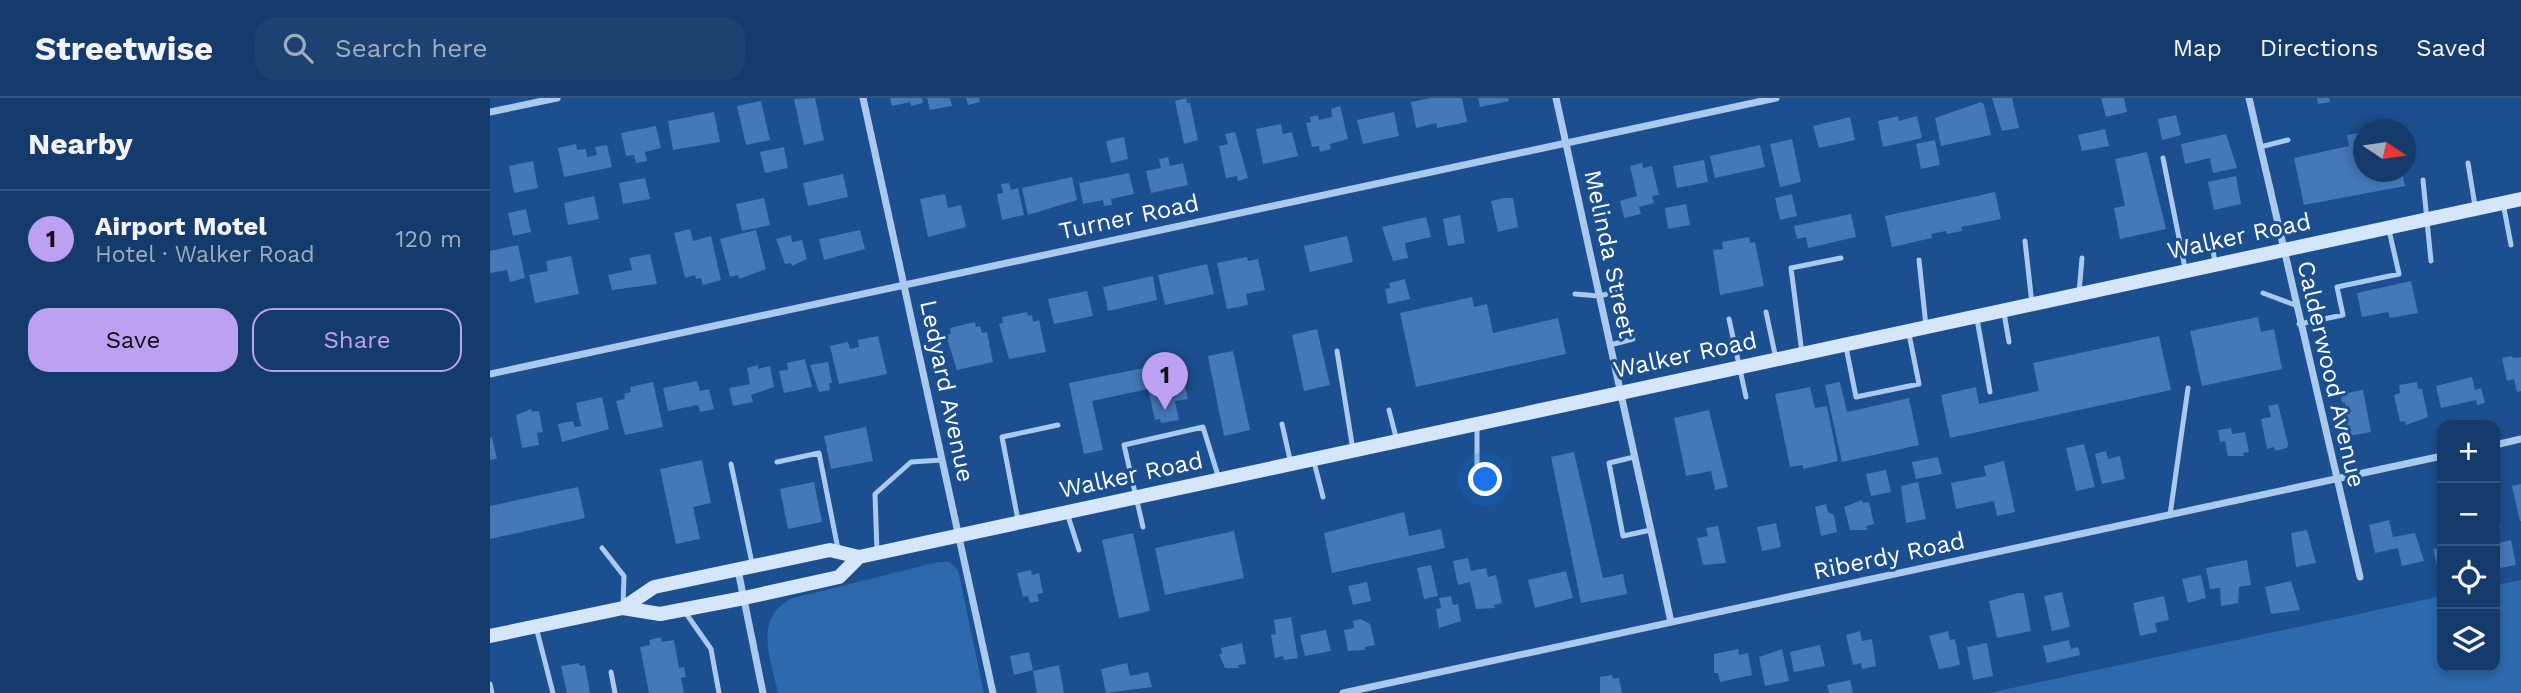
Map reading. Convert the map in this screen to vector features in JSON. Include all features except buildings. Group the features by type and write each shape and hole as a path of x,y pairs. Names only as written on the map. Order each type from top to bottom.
{"main road":[{"name":"Walker Road","path":"623,608 654,587 830,550 859,557 2521,199"},
{"name":"Walker Road","path":"490,636 623,608 660,614 744,598 839,577 859,557"}],"street":[{"path":"490,112 557,98"},
{"name":"Ledyard Avenue","path":"863,98 993,693"},
{"name":"Melinda Street","path":"1556,98 1671,622"},
{"name":"Turner Road","path":"490,374 1776,98"},
{"name":"Calderwood Avenue","path":"2249,98 2299,324 2360,577"},
{"path":"2500,444 2521,439"},
{"name":"Riberdy Road","path":"1343,693 2437,457"},
{"path":"745,568 744,598 763,693"}],"lane":[{"path":"2260,147 2288,141"},
{"path":"2163,158 2185,271"},
{"path":"2468,163 2475,209"},
{"path":"2423,180 2431,261"},
{"path":"2503,203 2511,245"},
{"path":"2299,324 2343,315 2337,287 2399,274 2388,228"},
{"path":"2210,233 2215,265"},
{"path":"2025,241 2032,304"},
{"path":"1802,353 1791,268 1841,258"},
{"path":"2079,294 2081,258"},
{"path":"1919,260 1926,327"},
{"path":"1575,294 1599,296 1620,291"},
{"path":"2263,293 2295,305"},
{"path":"2003,310 2009,342"},
{"path":"1766,312 1776,359"},
{"path":"1976,316 1990,392"},
{"path":"1729,319 1746,397"},
{"path":"1845,344 1856,397 1919,384 1908,331"},
{"path":"1610,345 1633,339"},
{"path":"1337,351 1353,450"},
{"path":"2170,515 2188,388"},
{"path":"1390,410 1397,441"},
{"path":"1282,424 1291,464"},
{"path":"1477,424 1477,483"},
{"path":"1019,523 1002,437 1058,425"},
{"path":"1143,527 1124,445 1203,427 1219,480"},
{"path":"778,462 819,453 838,552"},
{"path":"1634,457 1609,463 1623,536 1651,530"},
{"path":"1314,459 1323,497"},
{"path":"877,553 875,494 911,462 942,460"},
{"path":"730,464 745,568"},
{"path":"1067,513 1079,551"},
{"path":"602,548 624,576 623,608"},
{"path":"683,610 711,649 719,693"},
{"path":"536,626 553,693"},
{"path":"611,672 615,693"},
{"path":"490,686 492,693"}],"shaded area":[{"path":"938,562 949,562 958,570 984,693 778,693 769,654 768,629 779,608 790,599"},
{"path":"2521,580 2521,693 1989,693 2437,597 2437,672 2500,672 2500,584"}],"place":[{"name":"Airport Motel","path":"1165,410"}]}
